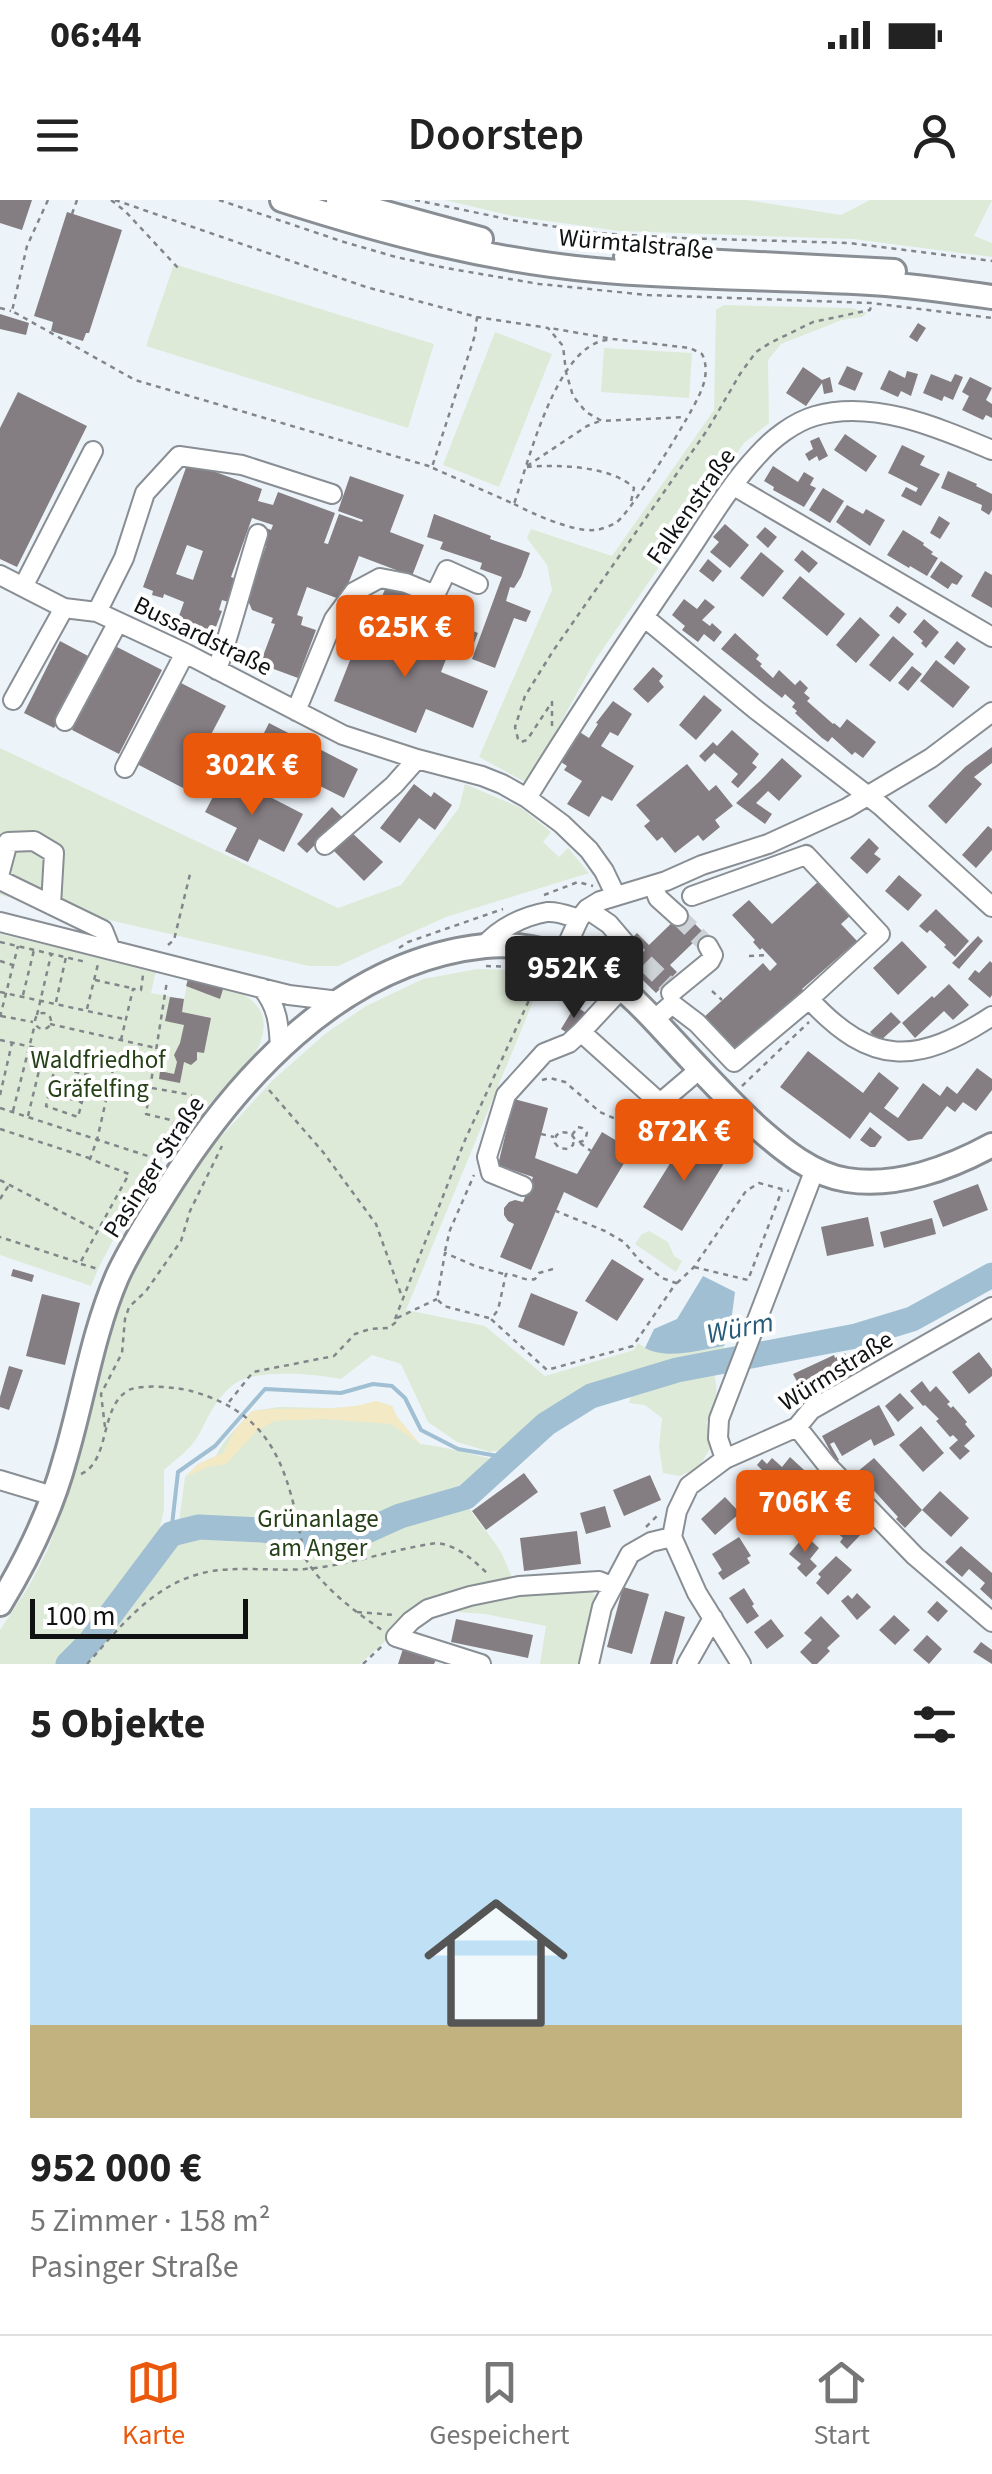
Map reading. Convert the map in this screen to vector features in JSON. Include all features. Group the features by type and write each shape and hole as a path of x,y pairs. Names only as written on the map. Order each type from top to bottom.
{"main road":[{"name":"Würmtalstraße","path":"282,200 397,236 506,259 682,276 882,284 992,298"},
{"name":"Würmtalstraße","path":"338,200 493,243 573,254 864,267 992,281"},
{"name":"Pasinger Straße","path":"0,1604 33,1546 53,1496 104,1312 118,1277 186,1160 222,1111 280,1048 339,1001 414,962 446,952 481,956 507,945 562,956 590,970 616,995 654,1020 744,1114 784,1149 832,1176 851,1181 921,1175 992,1144"}],"street":[{"name":"Falkenstraße","path":"526,798 734,486 759,453 786,431 814,416 851,412 931,425 992,450"},
{"path":"23,587 93,450"},
{"path":"97,612 124,558 145,493 179,456 242,465 332,494"},
{"path":"734,486 992,637"},
{"path":"217,670 258,534"},
{"path":"296,711 334,620 354,592 380,578 406,583 434,595 447,570 478,584"},
{"path":"0,575 64,608 13,700"},
{"name":"Bussardstraße","path":"64,608 97,612 344,735 482,776 526,798 589,850 616,896"},
{"path":"644,617 755,710 868,796 992,907"},
{"path":"65,722 118,622"},
{"path":"125,768 185,653"},
{"path":"562,956 583,914 600,901 768,844 868,796 931,758 992,712"},
{"path":"325,846 394,785 416,759"},
{"path":"51,898 54,853 34,841 8,842 0,877 51,898 102,930 110,950"},
{"path":"670,993 734,1062 815,1005 880,934 806,855 692,896"},
{"path":"652,885 658,898 678,916"},
{"path":"481,956 495,933 550,911 583,914 610,924 626,944"},
{"path":"0,922 309,999 339,1001"},
{"path":"654,1020 670,993 710,961 713,955 708,946"},
{"path":"262,988 278,1015 280,1048"},
{"path":"523,1186 491,1173 487,1157 506,1094 544,1054 569,1043 616,995"},
{"path":"815,1005 843,1032 873,1048 899,1052 924,1050 962,1036 992,1016"},
{"path":"580,1032 660,1103 700,1069"},
{"path":"725,1458 718,1438 719,1419 815,1169"},
{"name":"Würmstraße","path":"672,1538 677,1511 688,1486 725,1458 797,1427 811,1410 992,1307"},
{"path":"797,1427 827,1465 915,1556 992,1622"},
{"path":"0,1480 53,1496"},
{"path":"590,1664 602,1607 630,1554 651,1542 672,1538 697,1592 741,1664"},
{"path":"481,1664 396,1637 428,1609 470,1596 520,1586 599,1580 611,1586"},
{"path":"687,1664 712,1618"}],"path":[{"path":"12,311 28,246 48,200"},
{"path":"72,214 78,200"},
{"path":"0,308 135,380 432,467 534,515 596,530 616,522 631,504 701,391 706,361 690,348 477,316 366,287 113,200"},
{"path":"113,200 179,269"},
{"path":"415,200 596,233 849,243 992,262"},
{"path":"552,741 552,702 527,740 518,739 515,727 525,696 708,429 756,352 813,322 870,310 871,303"},
{"path":"432,467 475,335 477,316"},
{"path":"548,328 564,346 573,396 586,412 602,421"},
{"path":"514,504 550,402 566,372 584,349 599,340 613,339"},
{"path":"526,467 586,426 602,421 686,417"},
{"path":"526,467 550,465 612,474 634,488 631,504"},
{"path":"160,953 174,940 191,870"},
{"path":"545,894 585,882"},
{"path":"398,949 408,942 512,906"},
{"path":"0,942 98,964 86,1010"},
{"path":"18,946 0,1016 44,1029 50,1024"},
{"path":"23,997 34,950"},
{"path":"13,1112 52,954"},
{"path":"748,956 768,955"},
{"path":"481,956 574,982"},
{"path":"56,1004 66,957"},
{"path":"0,962 13,964"},
{"path":"0,1108 154,1158 175,1121 146,1114 169,969"},
{"path":"94,980 141,990 144,975 130,972"},
{"path":"229,1406 253,1372 334,1356 356,1334 388,1328 394,1323 465,1140 542,972"},
{"path":"121,1040 133,989"},
{"path":"712,991 722,1000"},
{"path":"0,992 126,1019"},
{"path":"730,1099 815,1005"},
{"path":"37,1016 45,1014 50,1024"},
{"path":"50,1024 157,1048"},
{"path":"0,1040 114,1066 90,1159"},
{"path":"0,1094 12,1043"},
{"path":"28,1117 44,1050"},
{"path":"55,1067 89,1075 78,1117 46,1106 49,1092 55,1067"},
{"path":"513,1087 550,1078 565,1082 600,1112 642,1135"},
{"path":"264,1085 339,1172 376,1224 402,1298"},
{"path":"150,1088 192,1095"},
{"path":"49,1092 82,1102"},
{"path":"0,1129 129,1174 80,1263"},
{"path":"541,1134 555,1137 564,1131 591,1151"},
{"path":"555,1137 556,1146 564,1150 571,1148 574,1139"},
{"path":"96,1462 105,1427 102,1394 122,1353 129,1307 146,1290 180,1241 222,1144"},
{"path":"437,1299 450,1230 476,1171 487,1157"},
{"path":"0,1180 98,1230"},
{"path":"437,1299 444,1306 491,1319 546,1370 633,1346 676,1283 694,1267 746,1190 759,1183 804,1198"},
{"path":"0,1199 9,1184"},
{"path":"694,1267 748,1280 782,1188"},
{"path":"556,1211 588,1222 624,1242 640,1261 662,1278 676,1283"},
{"path":"0,1236 98,1269"},
{"path":"445,1253 530,1281 538,1273 552,1269"},
{"path":"491,1319 498,1310 506,1274"},
{"path":"395,1318 437,1299"},
{"path":"105,1427 120,1398 130,1390 181,1388 229,1406 250,1422 264,1435 286,1474 305,1558 311,1569 356,1612 396,1637 362,1664"},
{"path":"87,1664 128,1618 165,1588 201,1573 311,1569 428,1544 446,1544 471,1558 506,1590"},
{"path":"356,1612 404,1614 411,1621"}],"green space":[{"path":"445,200 747,200 841,215 870,200 992,200 974,236 992,243 992,257 853,239 619,231 512,216"},
{"path":"174,264 434,344 408,428 146,346"},
{"path":"724,305 852,308 867,313 781,344 768,360 769,423 744,443 596,659 527,783 479,757 552,590 547,565 527,538 531,529 612,556 714,410 716,310"},
{"path":"495,332 552,354 499,487 443,465"},
{"path":"604,348 692,353 689,398 601,392"},
{"path":"0,748 338,908 401,885 459,808 465,784 521,808 551,832 543,842 559,857 568,848 589,873 446,917 338,966 309,966 0,895"},
{"name":"Waldfriedhof Gräfelfing","path":"0,934 156,971 151,993 184,999 189,976 221,985 248,998 263,1019 256,1052 168,1150 123,1221 91,1286 0,1255"},
{"name":"Grünanlage am Anger","path":"477,969 544,975 406,1310 485,1326 545,1376 634,1350 638,1343 669,1353 724,1346 722,1357 577,1393 539,1416 512,1448 490,1452 457,1442 428,1422 401,1364 372,1355 341,1379 285,1374 242,1380 221,1396 195,1441 164,1470 164,1509 157,1540 108,1600 120,1614 176,1545 185,1477 198,1464 216,1456 252,1411 360,1406 376,1401 392,1406 420,1444 498,1460 498,1464 460,1489 463,1498 500,1550 515,1585 589,1587 595,1596 581,1664 540,1664 546,1626 485,1614 442,1611 392,1635 360,1664 0,1664 0,1630 47,1551 66,1500 106,1342 128,1281 195,1165 273,1080 325,1034 366,1006 423,979"},
{"path":"649,1231 668,1242 674,1256 682,1261 676,1272 635,1244"},
{"path":"707,1367 714,1371 716,1386 715,1403 706,1423 712,1436 711,1447 699,1467 680,1476 663,1473 659,1447 662,1418 645,1405 629,1403 634,1387"}],"sand":[{"path":"376,1401 392,1406 420,1444 391,1424 323,1419 274,1421 257,1431 226,1464 185,1477 198,1464 223,1453 235,1430 252,1411 346,1407"}],"water":[{"path":"703,1276 735,1292 724,1346 674,1354 645,1348 654,1329 677,1319"}],"building":[{"path":"0,200 32,200 22,230 0,223"},
{"path":"67,212 122,230 89,333 83,341 51,331 53,322 34,316"},
{"path":"0,314 29,323 26,335 0,329"},
{"path":"918,323 926,328 917,342 909,337"},
{"path":"847,366 863,373 855,391 838,384"},
{"path":"803,367 822,380 830,377 833,392 824,394 822,383 806,406 786,393"},
{"path":"889,370 905,378 907,371 918,374 911,396 901,391 898,397 880,389"},
{"path":"931,374 951,382 955,374 963,377 953,400 944,396 942,401 923,393"},
{"path":"970,377 992,388 986,400 992,404 992,418 986,415 983,420 962,410 969,396 962,392"},
{"path":"18,392 87,426 17,567 0,559 0,428"},
{"path":"845,434 877,456 866,472 834,450"},
{"path":"819,437 828,456 809,461 805,454 813,449 810,441"},
{"path":"902,445 925,456 920,465 940,474 921,506 901,496 906,487 916,492 918,488 888,473"},
{"path":"188,462 262,489 258,501 273,505 278,492 335,513 324,543 328,544 339,514 363,520 338,511 350,476 404,495 390,532 424,545 412,576 359,556 342,600 307,587 297,615 303,617 301,625 316,630 298,678 260,664 275,624 271,623 273,618 252,610 247,598 266,546 260,544 266,528 271,530 273,525 252,518 231,577 239,580 231,603 222,600 211,640 175,627 184,602 164,594 163,598 152,595 153,591 143,587","holes":["187,545 203,551 193,580 176,574"]},
{"path":"773,466 798,482 804,472 814,478 810,485 816,488 804,507 764,481"},
{"path":"948,471 992,494 989,515 981,510 982,505 941,488"},
{"path":"823,488 844,501 830,523 809,510"},
{"path":"847,505 863,514 866,509 885,520 870,546 836,522"},
{"path":"434,514 530,553 506,601 531,611 526,622 514,618 495,668 472,659 502,577 480,569 482,563 440,549 443,542 427,537"},
{"path":"939,516 950,523 940,539 930,533"},
{"path":"725,524 749,545 730,568 710,552 719,542 713,537"},
{"path":"765,527 777,537 768,548 756,537"},
{"path":"903,530 938,558 927,576 887,555"},
{"path":"802,550 818,563 809,573 794,560"},
{"path":"761,552 784,571 763,597 740,578"},
{"path":"708,559 722,571 713,582 699,571"},
{"path":"941,561 963,576 948,589 930,577"},
{"path":"985,571 992,575 992,608 971,596"},
{"path":"800,576 845,614 827,636 782,598"},
{"path":"387,585 444,609 436,629 378,605"},
{"path":"684,599 697,609 705,599 715,607 702,620 722,632 714,642 704,634 698,642 682,630 685,626 672,615"},
{"path":"897,606 907,614 899,624 889,616"},
{"path":"367,617 450,649 441,672 488,691 473,728 426,709 416,733 334,701"},
{"path":"860,617 880,635 856,663 836,645"},
{"path":"924,619 939,632 926,648 913,632"},
{"path":"455,624 478,633 474,643 451,634"},
{"path":"735,633 759,655 756,659 760,666 773,678 779,670 795,685 800,680 808,688 804,693 810,698 807,701 833,724 840,728 847,719 876,742 863,758 855,752 852,755 832,737 828,742 822,738 795,713 795,703 785,694 782,698 721,649"},
{"path":"893,636 914,654 890,682 869,665"},
{"path":"60,641 90,657 54,728 24,713"},
{"path":"957,641 966,649 954,665 944,657"},
{"path":"115,646 162,670 119,754 72,730"},
{"path":"936,660 970,687 953,708 920,681"},
{"path":"912,666 922,674 908,691 898,683"},
{"path":"653,667 663,676 659,681 664,687 648,703 633,689"},
{"path":"179,682 226,706 183,788 137,764"},
{"path":"704,695 722,710 696,740 679,725"},
{"path":"613,701 632,714 618,736 610,732 601,746 634,766 612,801 602,796 589,817 567,804 582,781 564,770 567,766 558,760 578,731 589,738"},
{"path":"269,723 358,769 344,798 284,768 276,784 246,769"},
{"path":"732,730 759,754 752,763 757,767 738,788 731,782 738,774 714,753 705,762 699,756 713,742 717,746"},
{"path":"992,747 992,763 974,777 982,784 946,824 928,806 965,767"},
{"path":"782,758 802,776 779,801 768,791 756,803 772,814 765,824 736,803"},
{"path":"687,764 709,791 716,785 733,806 715,820 720,827 703,841 698,835 675,853 662,837 657,841 644,826 650,821 636,805"},
{"path":"225,774 303,814 284,852 259,839 248,862 225,851 237,828 205,812"},
{"path":"414,784 431,797 434,792 452,805 435,830 419,818 400,843 380,828"},
{"path":"332,807 342,817 307,853 297,844"},
{"path":"988,826 992,829 992,850 976,868 962,855"},
{"path":"349,830 383,862 364,881 331,848"},
{"path":"869,838 879,848 874,854 881,859 867,874 850,858"},
{"path":"899,875 922,895 908,911 885,891"},
{"path":"820,880 851,915 841,924 857,941 736,1054 703,1018 763,963 770,971 777,964 760,950 732,915 749,900 772,924"},
{"path":"936,909 969,941 955,957 930,930 927,933 919,926"},
{"path":"683,912 713,942 703,951 694,942 670,965 677,972 656,993 616,954 637,933 649,945"},
{"path":"978,936 983,941 959,969 952,963"},
{"path":"902,941 927,967 898,995 873,968"},
{"path":"990,961 992,995 990,998 968,979"},
{"path":"189,976 224,986 220,999 186,986"},
{"path":"949,984 969,1005 953,1020 944,1011 915,1038 902,1023"},
{"path":"170,997 184,999 182,1012 211,1018 204,1053 197,1052 197,1060 191,1065 184,1062 180,1083 159,1079 160,1071 174,1074 174,1055 184,1025 165,1021"},
{"path":"575,1006 586,1013 572,1036 561,1029"},
{"path":"891,1012 901,1022 879,1042 870,1032"},
{"path":"808,1051 863,1093 879,1072 899,1088 884,1108 898,1118 923,1083 940,1096 947,1086 957,1094 977,1068 992,1079 992,1090 976,1111 963,1102 955,1112 947,1106 922,1139 908,1141 870,1112 850,1139 780,1087"},
{"path":"514,1099 548,1108 535,1158 577,1174 602,1132 632,1150 597,1208 564,1192 531,1270 500,1257 514,1224 504,1215 504,1208 515,1200 523,1202 533,1177 498,1165"},
{"path":"870,1127 882,1137 875,1147 860,1140"},
{"path":"687,1136 726,1160 682,1231 643,1207"},
{"path":"978,1184 988,1210 943,1227 933,1201"},
{"path":"868,1217 874,1246 827,1256 821,1227"},
{"path":"932,1218 936,1234 884,1248 880,1232"},
{"path":"612,1259 644,1279 617,1321 585,1301"},
{"path":"13,1269 34,1275 32,1282 11,1276"},
{"path":"531,1293 578,1312 564,1346 518,1327"},
{"path":"42,1294 80,1303 65,1365 26,1356"},
{"path":"979,1352 992,1369 992,1376 969,1394 952,1372"},
{"path":"845,1353 853,1368 801,1389 793,1374"},
{"path":"9,1366 23,1370 9,1410 0,1407 0,1397"},
{"path":"922,1381 930,1392 936,1386 975,1436 964,1446 970,1451 960,1460 949,1448 958,1440 950,1437 936,1421 939,1419 910,1391"},
{"path":"900,1393 914,1408 898,1422 885,1406"},
{"path":"879,1405 895,1435 874,1446 871,1439 842,1456 834,1442 830,1444 839,1460 836,1462 822,1436"},
{"path":"921,1426 944,1453 923,1472 899,1445"},
{"path":"790,1457 815,1480 806,1491 795,1480 801,1473 798,1471 766,1503 747,1486 762,1470 757,1465 762,1459 767,1464 772,1458 782,1467"},
{"path":"874,1458 922,1510 905,1528 857,1472"},
{"path":"524,1473 538,1492 486,1530 472,1511"},
{"path":"650,1475 661,1500 624,1516 613,1490"},
{"path":"797,1484 812,1499 782,1530 767,1515"},
{"path":"940,1491 969,1518 951,1537 922,1510"},
{"path":"725,1497 740,1513 715,1535 701,1519"},
{"path":"605,1506 611,1527 586,1534 580,1513"},
{"path":"845,1516 865,1530 847,1549 840,1542 843,1538 833,1529"},
{"path":"577,1531 581,1564 524,1571 520,1538"},
{"path":"805,1535 819,1548 810,1559 817,1566 806,1577 797,1568 801,1564 789,1554"},
{"path":"739,1537 751,1556 747,1558 750,1563 723,1580 712,1554"},
{"path":"961,1546 992,1573 992,1600 980,1589 985,1583 969,1569 962,1577 945,1562"},
{"path":"836,1556 852,1570 828,1595 816,1583 821,1577 818,1574"},
{"path":"623,1587 649,1594 632,1654 607,1647"},
{"path":"744,1588 759,1616 747,1624 729,1598"},
{"path":"857,1593 871,1607 857,1620 841,1601 848,1595 852,1599"},
{"path":"937,1601 948,1611 938,1622 927,1612"},
{"path":"665,1611 685,1617 672,1664 650,1664"},
{"path":"894,1615 910,1630 895,1645 879,1630"},
{"path":"821,1616 840,1636 817,1664 812,1664 800,1652 812,1640 804,1633"},
{"path":"456,1619 533,1635 528,1658 451,1642"},
{"path":"771,1619 784,1636 767,1649 754,1632"},
{"path":"927,1635 942,1649 929,1664 913,1650"},
{"path":"981,1642 992,1650 992,1664 973,1652"},
{"path":"404,1646 437,1657 434,1664 398,1664"}],"waterway":[{"name":"Würm","path":"68,1664 90,1642 171,1534 199,1527 262,1530 340,1543 400,1516 466,1497 546,1424 591,1396 677,1370 856,1336 912,1319 992,1275"},
{"name":"Würm","path":"171,1534 178,1472 215,1446 265,1389 341,1393 373,1384 392,1386 405,1398 421,1430 458,1449 509,1458"}],"tunnel":[{"path":"678,916 708,946"},
{"path":"626,944 666,983"}]}
